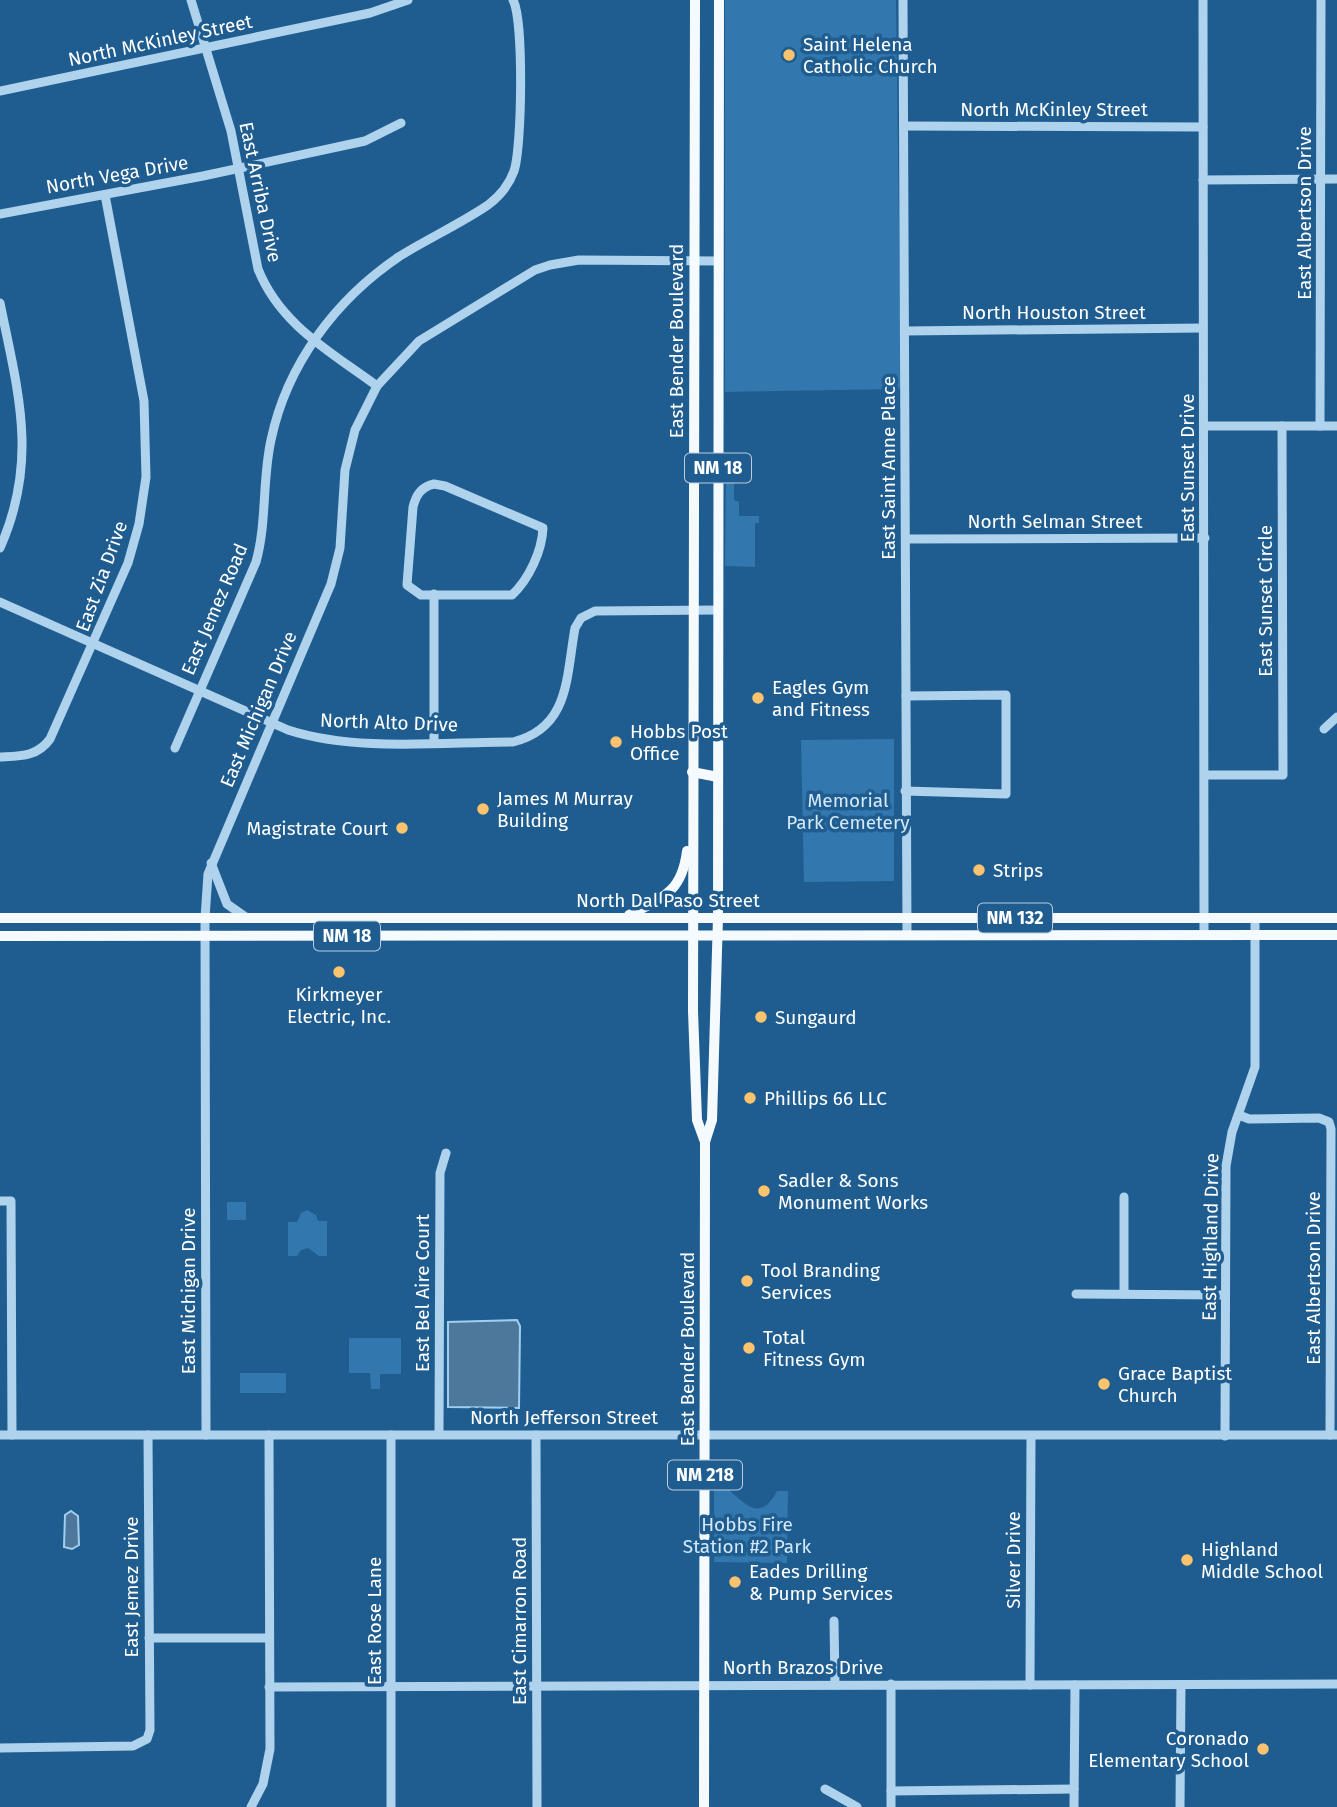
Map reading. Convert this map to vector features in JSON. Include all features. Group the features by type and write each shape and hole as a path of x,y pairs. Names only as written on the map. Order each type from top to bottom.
{"main road":[{"name":"East Bender Boulevard","path":"695,0 692,839 697,1119 705,1142"},
{"name":"East Bender Boulevard","path":"704,1807 705,1142 712,1120 718,936 719,0"},
{"path":"692,772 718,777"},
{"path":"625,918 655,904 672,891 681,877 692,839"},
{"name":"North Dal Paso Street","path":"0,918 1337,918"},
{"name":"North Dal Paso Street","path":"0,936 1337,935"}],"street":[{"name":"East Arriba Drive","path":"191,0 224,107 239,168 258,270 264,284 281,312 377,386"},
{"name":"North McKinley Street","path":"0,90 370,13 408,0"},
{"name":"East Jemez Road","path":"175,748 256,562 262,538 267,458 276,417 284,393 314,339 376,274 402,255 470,218 499,196 514,171 519,149 519,26 513,0"},
{"name":"East Saint Anne Place","path":"903,0 906,935"},
{"name":"East Sunset Drive","path":"1203,0 1204,935"},
{"name":"East Albertson Drive","path":"1320,426 1321,0"},
{"name":"North Vega Drive","path":"0,214 365,141 401,123"},
{"name":"North McKinley Street","path":"904,126 1203,127"},
{"path":"1203,180 1337,179"},
{"name":"East Zia Drive","path":"0,757 29,755 44,747 95,643 135,541 143,503 147,453 141,383 105,195"},
{"name":"East Michigan Drive","path":"206,1435 205,918 211,863 331,584 340,548 345,470 355,430 377,386 405,353 433,329 536,270 579,260 718,261"},
{"path":"0,303 21,407 24,442 16,506 0,548"},
{"name":"North Houston Street","path":"905,331 1203,328"},
{"path":"1204,426 1337,426"},
{"name":"East Sunset Circle","path":"1205,775 1283,775 1282,426"},
{"path":"426,486 445,486 542,528 542,542 527,574 512,595 434,594 421,595 407,585 413,507 416,496 426,486"},
{"name":"North Selman Street","path":"906,539 1205,538"},
{"path":"434,594 434,742"},
{"name":"North Alto Drive","path":"0,602 199,688 272,723 327,741 513,742 538,733 555,717 562,699 575,628 588,614 595,611 718,610"},
{"path":"905,791 1006,794 1006,695 906,696"},
{"path":"1324,729 1337,717"},
{"path":"211,863 227,904 247,918"},
{"name":"East Highland Drive","path":"1225,1436 1226,1166 1232,1132 1255,1067 1255,918"},
{"name":"East Albertson Drive","path":"1239,1115 1249,1119 1319,1118 1329,1122 1334,1202 1334,1435"},
{"name":"East Bel Aire Court","path":"439,1434 440,1173 446,1153"},
{"path":"1124,1197 1124,1294"},
{"path":"0,1201 11,1201 12,1435"},
{"path":"1076,1294 1225,1294"},
{"name":"North Jefferson Street","path":"0,1435 1334,1435"},
{"name":"East Jemez Drive","path":"0,1748 133,1746 147,1739 150,1730 148,1435"},
{"path":"251,1807 263,1784 268,1761 269,1435"},
{"name":"East Rose Lane","path":"391,1435 391,1807"},
{"name":"East Cimarron Road","path":"536,1435 537,1807"},
{"name":"Silver Drive","path":"1030,1685 1031,1436"},
{"path":"834,1621 835,1685"},
{"path":"149,1638 269,1638"},
{"path":"891,1684 891,1807"},
{"name":"North Brazos Drive","path":"269,1686 1337,1684"},
{"path":"1074,1807 1075,1685"},
{"path":"1180,1807 1181,1685"},
{"path":"825,1789 857,1807"},
{"path":"891,1791 1074,1789"}],"green space":[{"path":"725,0 896,0 901,389 725,392"},
{"path":"726,472 734,473 734,500 739,502 739,516 759,516 759,523 755,523 755,567 725,566"},
{"name":"Memorial Park Cemetery","path":"894,739 894,881 804,882 801,740"},
{"path":"227,1202 246,1202 246,1220 227,1220"},
{"path":"307,1210 316,1215 318,1221 327,1221 327,1256 319,1256 308,1248 301,1250 297,1256 288,1256 288,1222 297,1222 301,1213"},
{"path":"349,1338 401,1338 401,1374 380,1374 380,1389 371,1389 370,1373 349,1373"},
{"path":"240,1373 286,1373 286,1393 240,1393"},
{"name":"Hobbs Fire Station #2 Park","path":"714,1486 725,1486 745,1504 758,1508 771,1501 777,1491 788,1491 787,1563 714,1562"}],"shaded area":[{"path":"517,1320 520,1326 519,1408 448,1407 448,1322"},
{"path":"71,1511 78,1516 79,1545 72,1549 64,1547 65,1515"}],"place":[{"name":"Saint Helena Catholic Church","path":"789,55"},
{"name":"Eagles Gym and Fitness","path":"758,698"},
{"name":"Hobbs Post Office","path":"616,742"},
{"name":"James M Murray Building","path":"483,809"},
{"name":"Magistrate Court","path":"402,828"},
{"name":"Strips","path":"979,870"},
{"name":"Kirkmeyer Electric, Inc.","path":"339,972"},
{"name":"Sungaurd","path":"761,1017"},
{"name":"Phillips 66 LLC","path":"750,1098"},
{"name":"Sadler & Sons Monument Works","path":"764,1191"},
{"name":"Tool Branding Services","path":"747,1281"},
{"name":"Total Fitness Gym","path":"749,1348"},
{"name":"Grace Baptist Church","path":"1104,1384"},
{"name":"Highland Middle School","path":"1187,1560"},
{"name":"Eades Drilling & Pump Services","path":"735,1582"},
{"name":"Coronado Elementary School","path":"1263,1749"}]}
